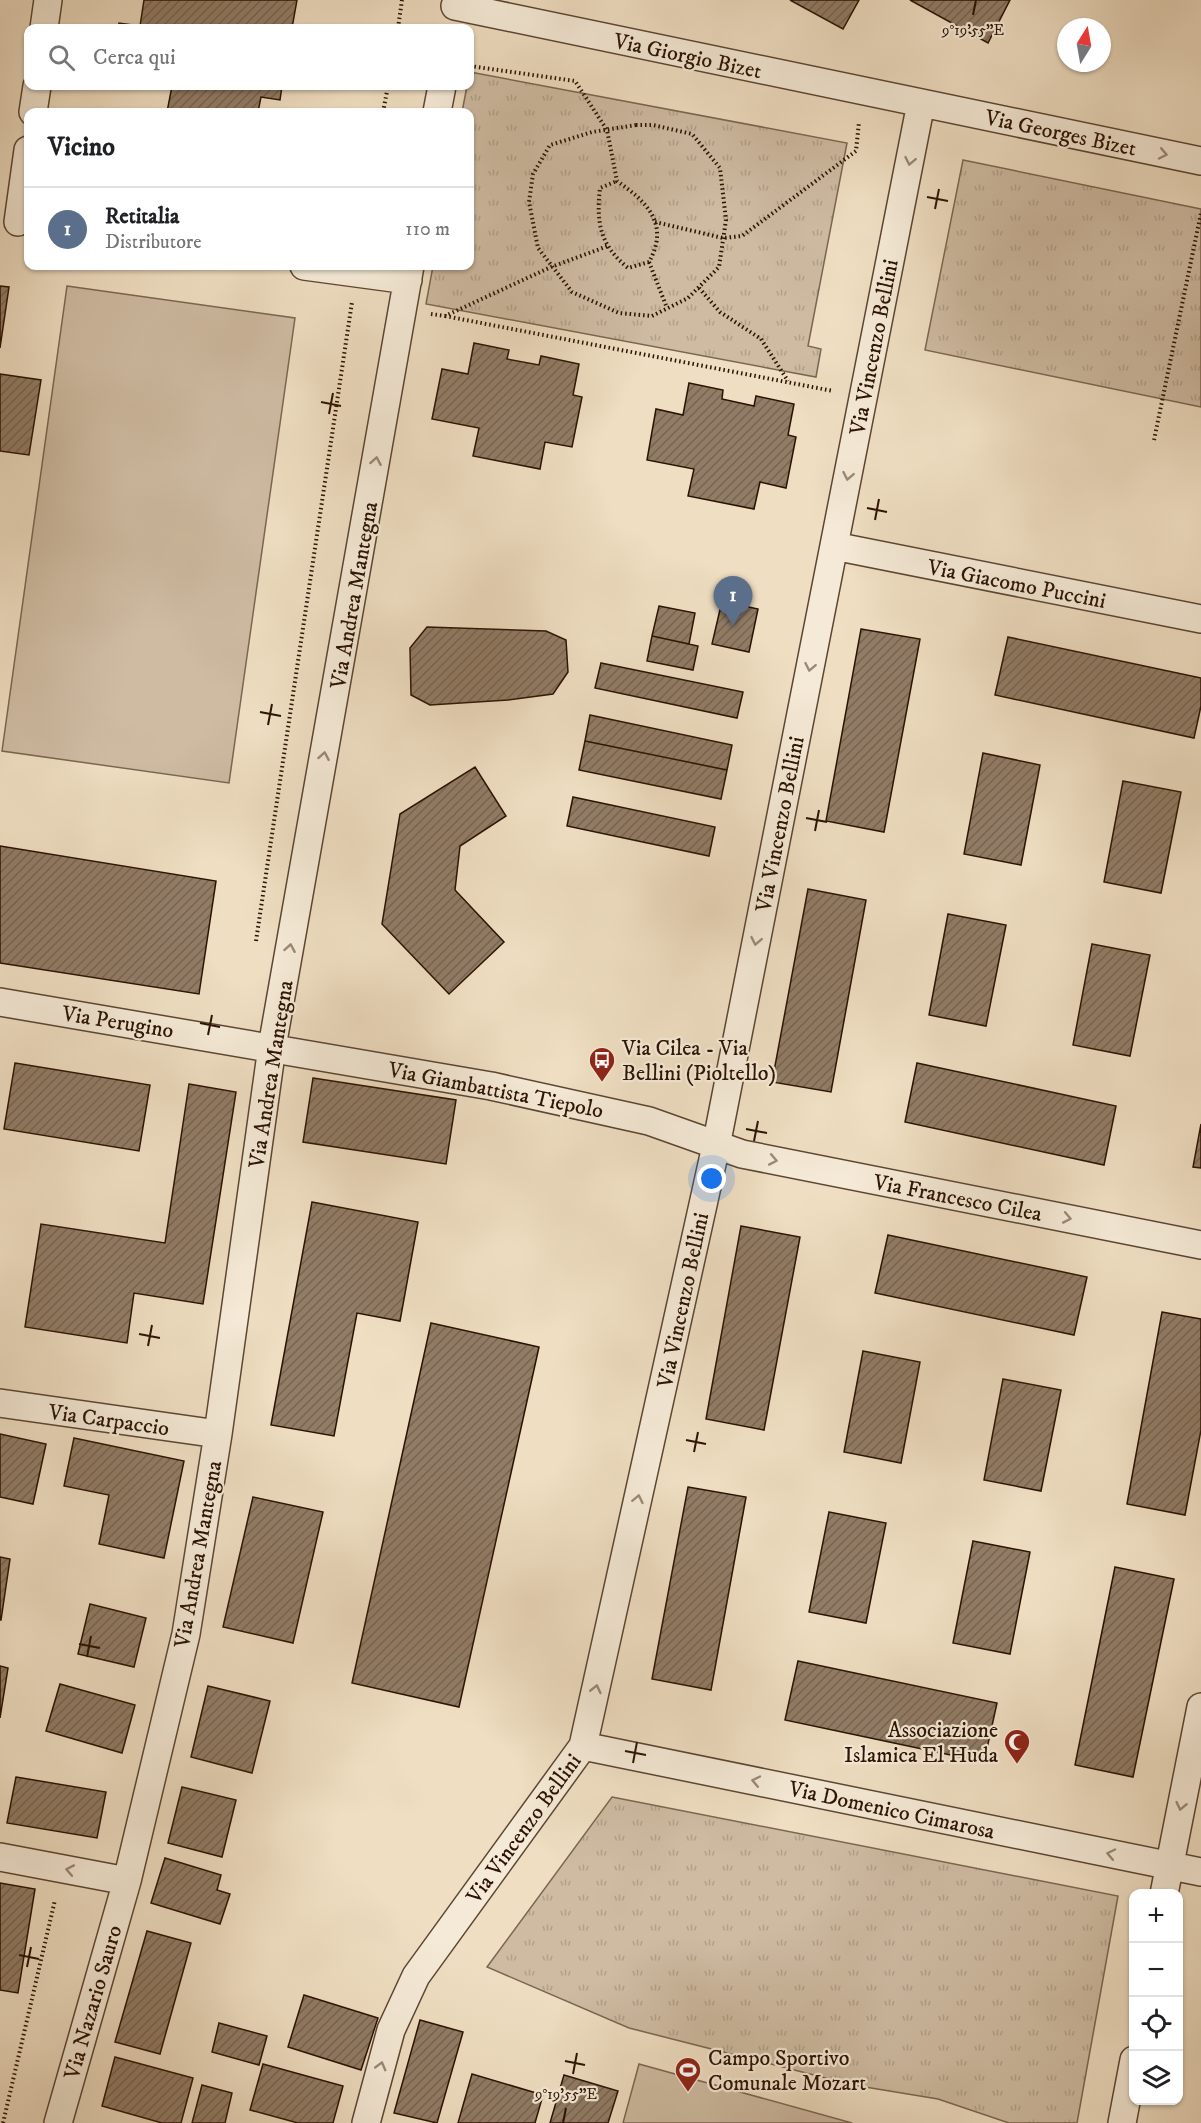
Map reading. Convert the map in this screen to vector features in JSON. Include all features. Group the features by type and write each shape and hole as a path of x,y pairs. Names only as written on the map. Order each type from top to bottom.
{"street":[{"path":"45,24 48,0"},
{"name":"Via Giorgio Bizet","path":"454,11 921,103"},
{"path":"34,108 36,90"},
{"path":"438,108 440,90"},
{"name":"Via Georges Bizet","path":"921,103 1201,161"},
{"name":"Via Vincenzo Bellini","path":"366,2123 391,2030 416,1976 583,1746 716,1146 921,103"},
{"path":"16,222 24,174"},
{"path":"334,270 356,273 409,273"},
{"name":"Via Andrea Mantegna","path":"127,1881 186,1634 218,1434 272,1047 409,273"},
{"name":"Via Giacomo Puccini","path":"834,546 1201,619"},
{"name":"Via Perugino","path":"0,1002 272,1047"},
{"name":"Via Giambattista Tiepolo","path":"272,1047 468,1081 593,1107 656,1123 716,1146"},
{"name":"Via Francesco Cilea","path":"716,1146 742,1154 1201,1245"},
{"name":"Via Carpaccio","path":"0,1403 218,1434"},
{"path":"1165,1889 1201,1707"},
{"name":"Via Domenico Cimarosa","path":"583,1746 1201,1872"},
{"path":"0,1857 127,1881"},
{"name":"Via Nazario Sauro","path":"57,2123 127,1881"},
{"path":"1122,2123 1129,2086"}],"path":[{"path":"399,24 402,0"},
{"path":"474,67 575,81 608,130 617,181 643,199 655,222 657,248 649,262 628,268 611,255 599,226 600,188 617,181"},
{"path":"384,108 387,90"},
{"path":"655,222 723,238 742,236 856,151 862,91"},
{"path":"653,124 692,134 720,168 726,220 723,238 719,267 688,298 652,316 619,313 572,292 538,248 529,202 533,174 550,145 608,130 653,124"},
{"path":"1154,440 1201,213"},
{"path":"445,316 551,267 608,246"},
{"path":"649,262 667,308"},
{"path":"255,947 356,273"},
{"path":"699,288 720,312 761,339 788,382"},
{"path":"422,312 863,397"},
{"path":"3,2123 53,1901 96,1875"}],"green space":[{"path":"474,73 847,143 808,346 821,349 816,377 426,304 432,270 474,270 474,108 463,108 466,90 474,90"},
{"path":"963,160 1201,209 1201,407 925,350"},
{"path":"67,286 295,318 229,783 2,751"},
{"path":"612,1797 1118,1896 1077,2123 1009,2123 938,2099 853,2085 629,2028 487,1967"},
{"name":"Campo Sportivo Comunale Mozart","path":"639,2064 852,2123 623,2123"}],"building":[{"path":"144,0 297,0 293,24 140,24"},
{"path":"790,0 859,0 843,29"},
{"path":"910,0 1010,0 988,43"},
{"path":"171,90 281,90 280,100 261,97 259,108 168,108"},
{"path":"0,286 9,287 0,348"},
{"path":"474,343 509,350 507,359 539,365 541,356 579,364 573,395 582,397 572,447 545,442 540,469 473,456 479,428 432,419 442,369 468,374"},
{"path":"0,374 41,380 29,455 0,451"},
{"path":"689,383 723,390 722,399 754,406 756,396 794,404 788,435 796,437 786,488 760,482 754,509 688,496 694,469 647,460 656,409 683,415"},
{"path":"722,601 758,609 749,652 712,644"},
{"path":"659,606 695,613 689,644 652,636"},
{"path":"427,627 546,631 566,640 568,672 553,694 508,700 430,705 411,695 410,648"},
{"path":"861,629 920,639 884,832 826,821"},
{"path":"652,636 698,646 693,670 647,661"},
{"path":"1008,637 1201,678 1201,706 1194,738 995,695"},
{"path":"601,663 743,692 737,718 595,688"},
{"path":"590,715 732,745 727,770 585,741"},
{"path":"585,741 727,770 721,799 579,770"},
{"path":"983,753 1040,765 1021,865 964,854"},
{"path":"475,767 506,816 460,846 455,890 504,942 449,994 382,924 400,814"},
{"path":"1123,781 1181,792 1161,893 1104,882"},
{"path":"573,797 715,827 709,856 567,826"},
{"path":"0,846 216,881 199,994 0,963"},
{"path":"808,889 866,900 831,1092 772,1082"},
{"path":"948,914 1006,925 986,1026 929,1015"},
{"path":"1092,944 1150,955 1130,1056 1073,1045"},
{"path":"15,1063 150,1085 139,1151 4,1129"},
{"path":"917,1063 1116,1106 1104,1165 905,1122"},
{"path":"313,1078 456,1100 446,1164 303,1142"},
{"path":"189,1084 236,1092 203,1304 134,1293 127,1343 25,1327 41,1224 165,1243"},
{"path":"1201,1124 1201,1168 1193,1167"},
{"path":"312,1202 418,1222 400,1321 357,1313 334,1436 271,1425"},
{"path":"741,1226 800,1237 764,1430 706,1419"},
{"path":"888,1235 1087,1277 1074,1335 875,1293"},
{"path":"1162,1312 1201,1319 1201,1430 1185,1515 1127,1504"},
{"path":"431,1323 539,1347 459,1707 352,1683"},
{"path":"863,1351 920,1362 901,1463 844,1452"},
{"path":"1003,1379 1061,1390 1041,1491 984,1480"},
{"path":"0,1434 46,1444 33,1504 0,1497"},
{"path":"74,1438 184,1461 164,1558 99,1544 109,1495 64,1486"},
{"path":"688,1487 746,1497 711,1690 652,1679"},
{"path":"253,1497 323,1512 293,1643 223,1627"},
{"path":"829,1512 886,1523 866,1623 809,1612"},
{"path":"973,1541 1030,1552 1010,1654 953,1643"},
{"path":"0,1557 10,1559 1,1620 0,1620"},
{"path":"1115,1567 1174,1579 1133,1777 1075,1765"},
{"path":"90,1604 146,1618 134,1667 78,1654"},
{"path":"798,1661 997,1703 984,1762 785,1720"},
{"path":"0,1666 8,1668 0,1718"},
{"path":"60,1684 135,1705 122,1753 46,1731"},
{"path":"208,1686 270,1701 252,1773 191,1757"},
{"path":"16,1777 106,1792 97,1838 7,1823"},
{"path":"182,1787 236,1800 222,1857 168,1843"},
{"path":"165,1858 221,1875 217,1890 230,1894 220,1924 151,1903"},
{"path":"0,1883 35,1889 18,1993 0,1990"},
{"path":"147,1931 191,1943 160,2054 115,2042"},
{"path":"304,1995 378,2018 361,2070 288,2047"},
{"path":"420,2020 463,2032 437,2123 394,2113"},
{"path":"219,2023 267,2036 259,2065 212,2052"},
{"path":"115,2057 193,2078 181,2123 162,2123 102,2106"},
{"path":"263,2064 343,2086 333,2123 298,2123 250,2110"},
{"path":"472,2074 543,2095 535,2123 458,2123"},
{"path":"564,2075 618,2091 608,2123 550,2123"},
{"path":"202,2085 232,2093 225,2123 192,2123"}],"place":[{"name":"Retitalia","path":"733,626"},
{"name":"Via Cilea - Via Bellini (Pioltello)","path":"602,1083"},
{"name":"Associazione Islamica El Huda","path":"1017,1765"},
{"name":"Campo Sportivo Comunale Mozart","path":"688,2093"}]}
